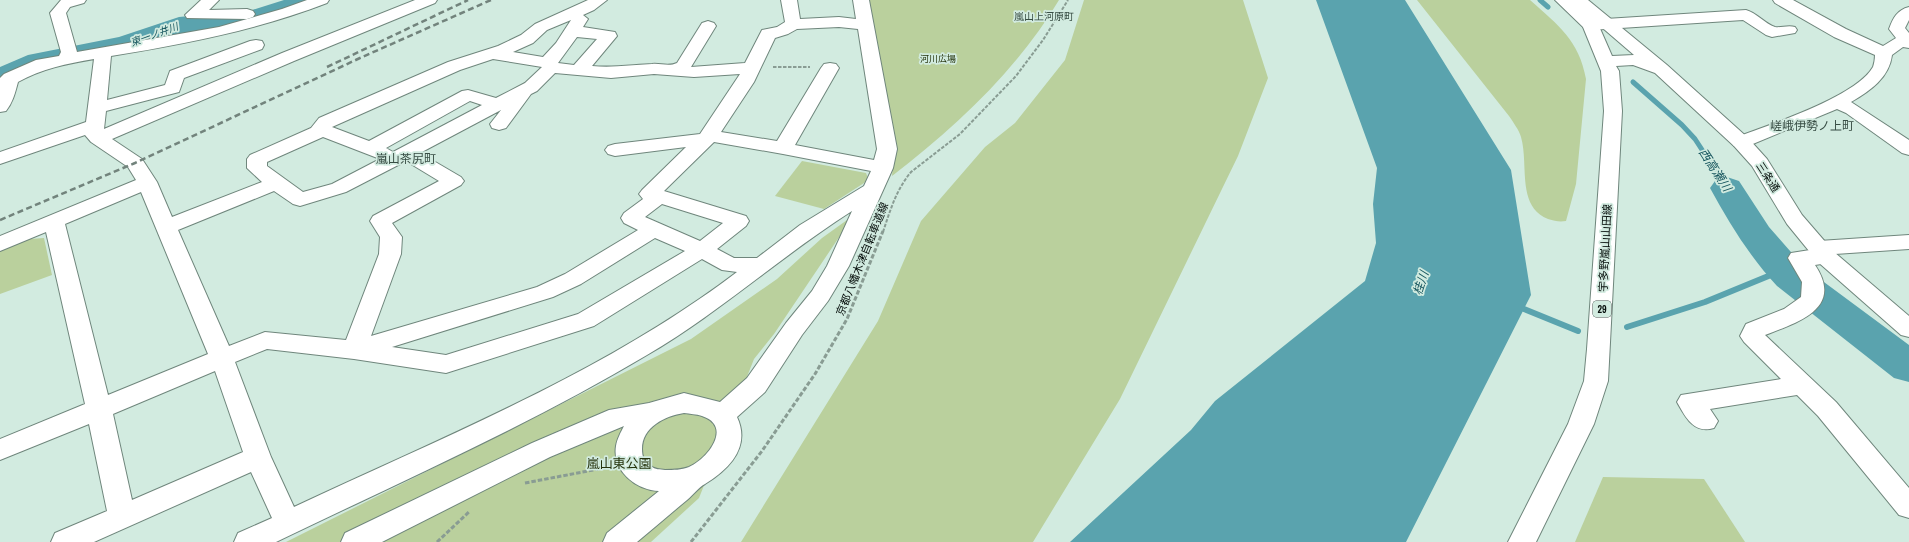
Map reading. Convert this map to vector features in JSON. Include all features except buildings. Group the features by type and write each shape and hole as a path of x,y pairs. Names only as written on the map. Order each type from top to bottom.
{"street":[{"path":"66,57 58,13 64,4 78,0"},
{"path":"211,0 193,15 262,18"},
{"path":"0,107 4,98 5,82 33,67 66,57 103,54 232,28 321,0"},
{"path":"0,158 97,124 234,80 429,0"},
{"path":"789,0 793,24"},
{"path":"722,415 756,386 794,329 820,296 838,266 883,168 887,149 882,113 861,0"},
{"name":"宇多野嵐山山田線","path":"1522,542 1582,424 1596,381 1613,111 1610,71 1590,25 1563,0"},
{"path":"1578,0 1661,70"},
{"path":"1787,1 1840,33 1884,53"},
{"path":"499,124 549,65 572,31 594,3"},
{"path":"531,87 339,188 300,200 257,168 257,159 318,132 326,122 454,66 494,54 527,39 542,27 594,3"},
{"path":"1908,42 1897,29 1900,18 1909,12"},
{"path":"1590,25 1746,15 1772,32 1789,30"},
{"path":"0,450 265,340 354,350 446,364 586,320 702,250 739,221 649,194 708,138 745,82 768,34 782,31 793,24 839,22 865,25"},
{"path":"1590,25 1603,30 1661,70"},
{"path":"677,70 683,66 708,26"},
{"path":"572,31 609,36 579,70"},
{"path":"1741,142 1837,102 1868,83 1881,68 1884,53 1899,42 1908,42"},
{"path":"97,124 173,88 176,75 209,64 256,45"},
{"path":"103,54 97,124 135,163 147,182 222,358 258,457 288,523"},
{"path":"494,54 579,70 611,73 654,69 694,72 752,68"},
{"name":"三条通","path":"1606,61 1635,60 1661,70 1741,142 1760,164 1794,219 1823,252 1860,288 1909,329"},
{"path":"209,64 234,80"},
{"path":"783,148 830,68"},
{"path":"371,148 468,95 497,104"},
{"path":"1837,102 1852,109 1909,149"},
{"path":"320,129 371,148 400,155 454,181 380,221 391,237 390,254 354,350"},
{"path":"615,150 708,138 783,148 883,168"},
{"path":"0,244 147,182"},
{"path":"167,227 276,183"},
{"path":"248,542 587,378 683,322 807,230 872,190"},
{"path":"659,196 631,218 654,230 702,250 730,265 761,265"},
{"path":"54,222 99,409 122,517"},
{"path":"354,350 545,292 573,279 654,230"},
{"path":"1909,242 1823,252 1799,258 1814,283 1814,295 1804,309 1754,330 1752,336 1832,415 1909,507"},
{"path":"1706,420 1690,402 1803,385"},
{"path":"617,542 694,478 714,465 728,448 730,436 728,425 722,415 712,408 692,403 669,406 655,412 643,420 634,430 629,441 628,452 631,463 638,472 649,479 663,482 678,482 694,478"},
{"path":"355,542 541,450 618,417 655,412"},
{"path":"65,542 258,457"}],"path":[{"name":"京都八幡木津自転車道線","path":"691,542 705,526 783,422 823,361 854,304 898,192 905,179 960,134 1000,94 1032,56 1068,0"},
{"path":"522,484 631,463"}],"green space":[{"name":"河川広場","path":"867,0 1059,0 1042,26 1005,74 939,138 892,176 894,155"},
{"path":"1084,0 1243,0 1268,78 1238,156 1120,399 1033,542 741,542 878,321 921,221 985,147 1015,123 1065,60"},
{"path":"1417,0 1530,0 1550,17 1573,43 1583,65 1586,79 1576,184 1566,221 1548,219 1538,213 1531,204 1526,183 1521,137 1517,129 1509,116"},
{"path":"802,161 866,173 868,178 864,183 824,209 775,196"},
{"name":"嵐山東公園","path":"854,215 774,334 754,359 699,498 651,542 286,542 691,339 777,279 822,238"},
{"path":"44,238 52,275 0,294 0,251 29,239"},
{"path":"1603,477 1704,479 1745,542 1575,542"}],"water":[{"name":"桂川","path":"1316,0 1405,0 1511,170 1531,295 1406,542 1070,542 1191,430 1215,401 1365,281 1376,243 1373,204 1377,168"}],"waterway":[{"name":"東一ノ井川","path":"0,78 38,61 126,45 179,25 252,18 311,0"},
{"name":"西高瀬川","path":"1540,0 1548,7"},
{"name":"西高瀬川","path":"1633,82 1682,125 1695,139 1727,188"},
{"name":"西高瀬川","path":"1727,188 1741,213 1763,246 1791,277 1909,367"},
{"name":"西高瀬川","path":"1627,327 1705,302 1783,270"},
{"name":"西高瀬川","path":"1524,309 1578,331"}],"railway":[{"path":"327,67 468,0"},
{"path":"0,220 135,163 360,58 491,0"}],"district":[{"name":"嵐山上河原町","path":"1044,16"},
{"name":"嵯峨伊勢ノ上町","path":"1812,126"},
{"name":"嵐山茶尻町","path":"406,159"}]}
